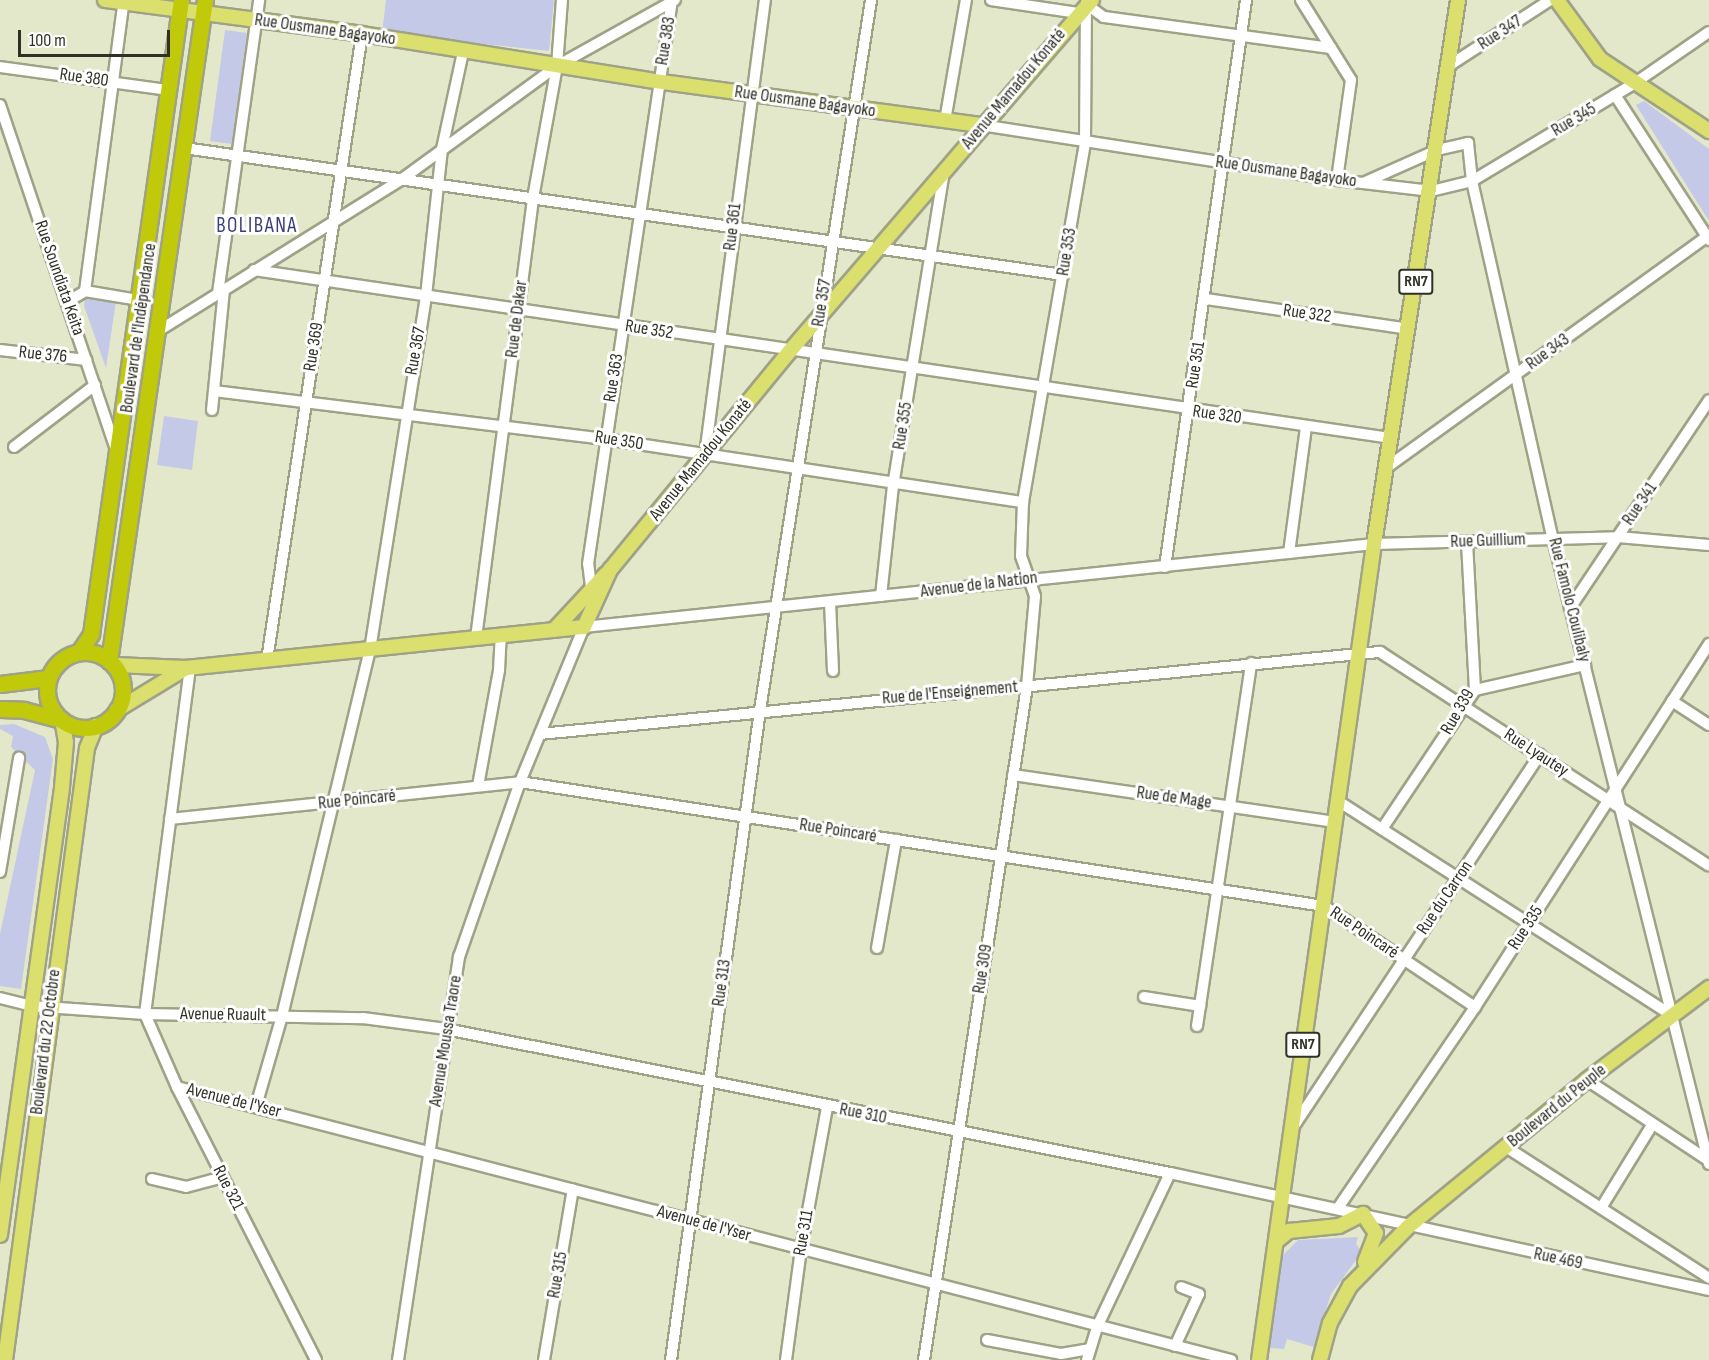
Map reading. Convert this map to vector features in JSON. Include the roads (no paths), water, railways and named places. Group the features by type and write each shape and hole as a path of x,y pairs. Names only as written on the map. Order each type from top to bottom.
{"highway":[{"name":"Boulevard de l'Indépendance","path":"79,652 91,633 181,6"},
{"name":"Boulevard de l'Indépendance","path":"112,663 204,7"},
{"path":"0,709 24,710 62,720 78,728 96,726 117,710 123,690 122,676 112,663 79,652 60,661 49,678 48,701 62,720"},
{"path":"0,684 49,678"}],"main road":[{"name":"Rue Ousmane Bagayoko","path":"105,0 204,7 256,20 362,34 660,82 981,125"},
{"name":"RN7","path":"1258,1360 1277,1241 1281,1196 1374,544 1431,191 1458,0"},
{"name":"Avenue Mamadou Konaté","path":"584,627 610,570 790,351 1085,4"},
{"path":"1559,4 1600,59 1709,131"},
{"path":"554,630 610,570"},
{"path":"112,663 188,668 584,627"},
{"path":"117,710 188,668"},
{"name":"Boulevard du 22 Octobre","path":"0,1235 62,787 66,742 62,720"},
{"name":"Boulevard du 22 Octobre","path":"5,1360 50,1007 87,748 96,726"},
{"name":"Boulevard du Peuple","path":"1358,1275 1407,1227 1587,1080 1674,1017 1709,988"},
{"path":"1277,1241 1289,1231 1339,1226 1363,1214 1376,1233 1358,1275 1330,1323 1320,1360"}],"street":[{"path":"212,410 221,291 259,0"},
{"name":"Rue de Dakar","path":"476,638 533,198 556,66 562,0"},
{"name":"Rue 361","path":"705,455 732,227 765,0"},
{"name":"Rue 357","path":"778,608 820,318 871,0"},
{"path":"945,121 966,0"},
{"path":"991,0 1085,4 1104,18 1240,33 1331,48"},
{"name":"Rue 351","path":"1165,567 1206,299 1246,0"},
{"path":"1301,0 1351,80 1337,180"},
{"name":"Rue 347","path":"1450,65 1550,0"},
{"path":"85,291 124,1"},
{"path":"158,331 333,219 402,179 556,66 673,1"},
{"name":"Rue 383","path":"660,82 673,1"},
{"name":"Rue 353","path":"1028,578 1021,556 1023,502 1085,141 1085,4"},
{"name":"Rue 345","path":"1431,191 1472,181 1635,83 1709,32"},
{"name":"Rue 369","path":"267,660 362,34"},
{"name":"Rue 367","path":"256,1106 282,1016 370,650 405,413 426,296 442,149 464,52"},
{"name":"Rue 380","path":"0,67 169,90"},
{"name":"Rue 363","path":"595,604 588,564 660,82"},
{"path":"1615,95 1708,237"},
{"name":"Rue Soundiata Keita","path":"0,105 117,451"},
{"name":"Rue Ousmane Bagayoko","path":"981,125 1337,180 1431,191"},
{"name":"Rue Famolo Coulibaly","path":"1437,150 1468,143 1472,181 1553,539 1674,1017 1708,1162"},
{"path":"184,148 1063,275"},
{"path":"1363,183 1437,150"},
{"name":"Rue 355","path":"881,596 893,486 944,172"},
{"name":"Rue 343","path":"1386,468 1708,237"},
{"name":"Rue 352","path":"254,270 1044,389"},
{"path":"67,302 85,291 139,300"},
{"name":"Rue 322","path":"1206,299 1408,328"},
{"name":"Rue 376","path":"0,350 87,360"},
{"path":"14,447 95,385"},
{"name":"Rue 320","path":"1044,389 1390,438"},
{"name":"Rue 350","path":"214,391 503,425 605,439 893,486 1023,502"},
{"name":"Rue 341","path":"1570,608 1709,400"},
{"path":"1289,554 1306,427"},
{"name":"Rue Guillium","path":"1374,544 1618,537 1709,545"},
{"name":"Rue 339","path":"1382,829 1475,690 1467,541"},
{"name":"Avenue de la Nation","path":"584,627 778,608 1028,578 1165,567 1374,544"},
{"name":"Rue 309","path":"924,1360 957,1132 1027,686 1035,596 1028,578"},
{"path":"830,602 833,671"},
{"name":"Rue 313","path":"671,1360 692,1221 708,1083 760,710 778,608"},
{"name":"Avenue Moussa Traore","path":"398,1360 446,1029 459,957 520,782 584,627"},
{"path":"478,786 499,670 501,636"},
{"name":"Rue 335","path":"1338,1208 1475,1007 1709,644"},
{"name":"Rue de l'Enseignement","path":"540,734 760,710 1360,653"},
{"name":"Rue Lyautey","path":"1360,653 1385,654 1709,866"},
{"path":"1197,1026 1220,890 1251,663"},
{"path":"1475,690 1586,665"},
{"path":"145,1014 188,668"},
{"path":"1672,701 1709,725"},
{"name":"Rue du Carron","path":"1290,1132 1540,755"},
{"path":"0,872 19,758"},
{"name":"Rue de Mage","path":"1013,775 1334,822"},
{"name":"Rue Poincaré","path":"170,819 520,782 1324,906 1475,1007"},
{"path":"1338,801 1674,1017"},
{"path":"878,948 896,840"},
{"path":"1144,997 1200,1006"},
{"name":"Avenue Ruault","path":"0,998 31,1005 145,1014 363,1018 446,1029"},
{"name":"Rue 321","path":"145,1014 177,1087 316,1360"},
{"name":"Rue 310","path":"446,1029 1338,1208"},
{"path":"1587,1080 1708,1162"},
{"name":"Avenue de l'Yser","path":"177,1087 1175,1346 1207,1357 1231,1360"},
{"name":"Rue 311","path":"786,1360 801,1249 827,1107"},
{"path":"1601,1208 1652,1125"},
{"path":"1506,1147 1709,1278"},
{"path":"987,1340 1043,1355 1087,1354 1096,1327 1170,1173"},
{"path":"152,1179 186,1187 223,1177"},
{"name":"Rue 315","path":"544,1360 573,1189"},
{"name":"Rue 469","path":"1338,1208 1407,1227 1709,1290"},
{"path":"1175,1346 1200,1294 1181,1287"}],"district":[{"name":"BOLIBANA","path":"257,226"}]}
